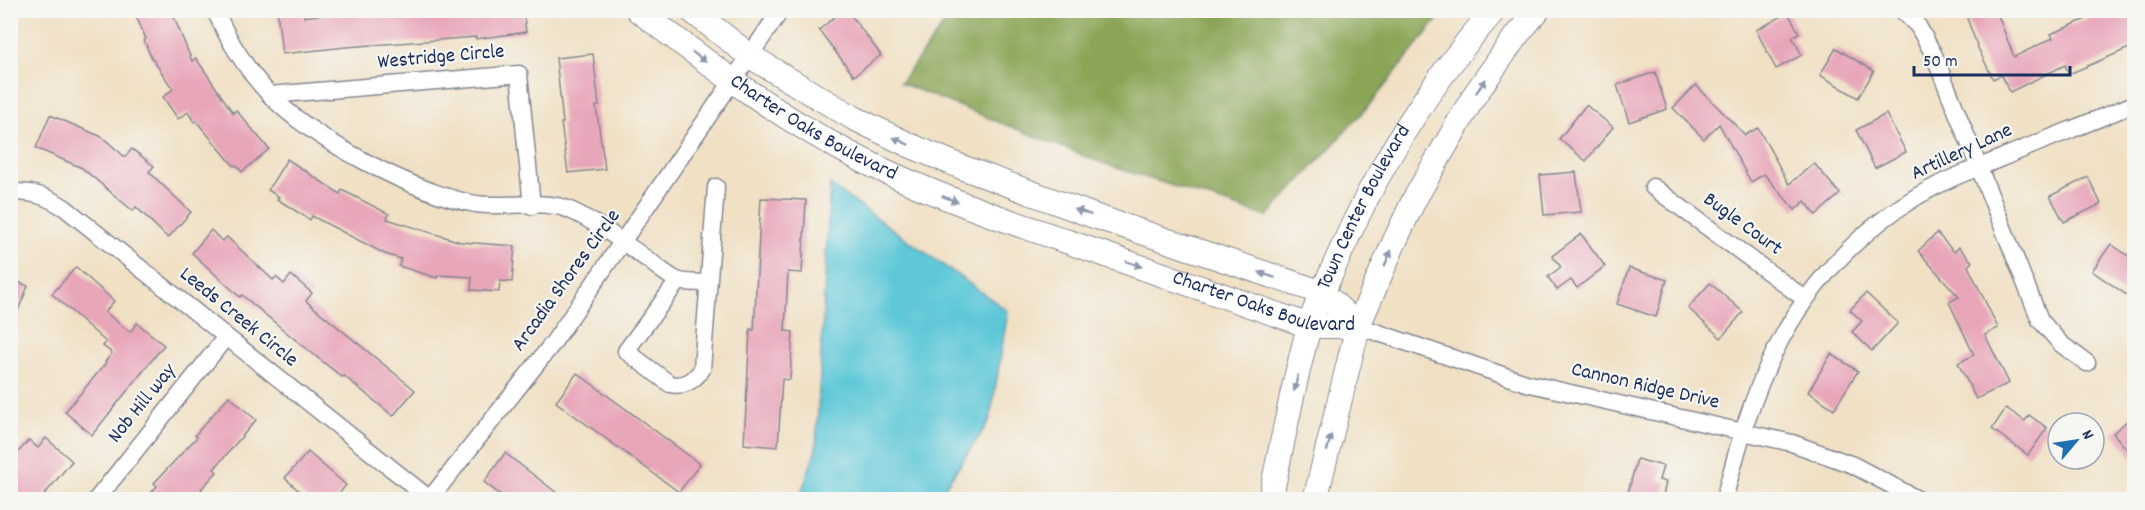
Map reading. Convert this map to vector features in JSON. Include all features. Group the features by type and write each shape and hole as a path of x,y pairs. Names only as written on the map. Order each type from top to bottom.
{"street":[{"path":"215,10 229,38 270,95 314,131 339,147 427,190 452,199 478,204 550,206 568,209 596,224 678,281 708,283"},
{"name":"Charter Oaks Boulevard","path":"638,10 732,82 806,129 862,160 928,191 996,217 1310,326 1358,326"},
{"name":"Charter Oaks Boulevard","path":"691,10 750,56 854,118 964,168 1094,216 1323,293 1358,326"},
{"name":"Arcadia Shores Circle","path":"430,499 553,343 781,10"},
{"name":"Town Center Boulevard","path":"1270,500 1310,326 1356,216 1413,116 1450,63 1494,10"},
{"name":"Town Center Boulevard","path":"1315,500 1358,326 1414,200 1474,96 1516,36 1538,10"},
{"path":"1902,10 1918,26 1934,55 2040,320 2061,344 2087,363"},
{"name":"Westridge Circle","path":"270,95 519,74 532,206"},
{"name":"Artillery Lane","path":"1724,500 1756,395 1776,349 1805,299 1864,235 1900,208 1944,182 2134,104"},
{"path":"678,281 626,351 670,384 679,386 696,378 702,369 716,187"},
{"name":"Bugle Court","path":"1653,187 1805,299"},
{"name":"Leeds Creek Circle","path":"10,193 38,194 65,208 430,499"},
{"name":"Cannon Ridge Drive","path":"1358,326 1526,383 1792,443 1853,465 1919,500"},
{"name":"Nob Hill way","path":"96,500 226,337"}],"green space":[{"path":"954,11 1444,11 1373,101 1267,217 1102,163 900,83"}],"water":[{"path":"830,185 1008,311 990,420 937,499 799,499 816,450"}],"building":[{"path":"148,10 171,10 192,61 196,58 233,113 236,110 269,149 242,172 236,165 234,166 196,121 194,122 188,112 178,119 163,97 173,89 151,57 136,16"},
{"path":"277,10 304,10 304,17 354,10 523,10 526,32 476,39 476,37 346,47 282,54"},
{"path":"843,10 847,10 881,55 854,76 819,30"},
{"path":"1964,10 1996,10 2014,57 2053,38 2051,34 2107,10 2134,10 2134,46 2069,74 2065,65 2010,92 2001,75 1993,79 1978,48"},
{"path":"1788,13 1799,33 1792,37 1802,55 1776,69 1756,30"},
{"path":"1836,48 1874,71 1858,98 1820,75"},
{"path":"593,54 599,106 596,106 605,169 568,173 556,58"},
{"path":"1655,72 1667,109 1629,122 1617,85"},
{"path":"1696,85 1745,135 1758,128 1789,184 1814,163 1840,194 1816,215 1805,201 1795,210 1764,174 1751,182 1719,124 1704,139 1673,108"},
{"path":"1586,105 1613,127 1586,161 1559,139"},
{"path":"1886,114 1906,152 1875,168 1856,130"},
{"path":"50,115 102,137 125,157 132,149 154,166 149,172 191,212 168,238 136,207 133,211 82,168 36,148"},
{"path":"287,159 340,194 342,190 389,214 387,219 461,242 515,246 512,282 500,281 499,292 471,290 472,277 438,275 437,278 399,266 401,259 385,254 312,216 310,220 277,199 279,197 268,190"},
{"path":"1576,172 1581,212 1544,215 1540,175"},
{"path":"2088,177 2101,204 2064,222 2050,196"},
{"path":"761,198 806,200 802,273 788,272 785,331 793,332 790,380 782,379 778,447 744,444 750,329 754,330"},
{"path":"211,230 222,241 227,237 273,280 276,277 284,284 291,275 312,293 306,301 415,390 393,416 242,295 240,297 192,253"},
{"path":"1937,233 1954,252 1959,247 1972,262 1968,266 1998,328 1985,335 2009,383 1976,399 1958,363 1974,355 1949,302 1959,297 1918,251"},
{"path":"1581,234 1605,266 1577,288 1571,280 1557,290 1548,277 1561,267 1552,256"},
{"path":"2111,244 2134,260 2134,300 2092,271"},
{"path":"76,267 114,301 105,312 130,332 137,323 164,345 92,435 65,412 112,353 103,346 106,342 52,294"},
{"path":"1629,268 1667,280 1656,317 1617,304"},
{"path":"10,279 28,286 11,328 10,328"},
{"path":"1710,283 1743,312 1721,338 1688,308"},
{"path":"1866,293 1898,323 1872,351 1852,332 1862,321 1850,310"},
{"path":"1831,354 1858,371 1834,409 1808,392"},
{"path":"577,373 700,464 679,492 556,402"},
{"path":"229,396 256,420 214,469 217,472 201,489 212,500 145,500 157,486 154,483 197,437 195,435"},
{"path":"2006,408 2025,421 2029,415 2046,427 2028,455 1992,429"},
{"path":"2134,415 2134,458 2113,433"},
{"path":"46,438 72,461 40,500 10,500 10,461 29,440 38,448"},
{"path":"308,452 346,485 334,500 309,500 285,478"},
{"path":"505,453 566,500 507,500 484,482"},
{"path":"1637,459 1663,466 1659,480 1666,482 1662,500 1626,500"}]}
